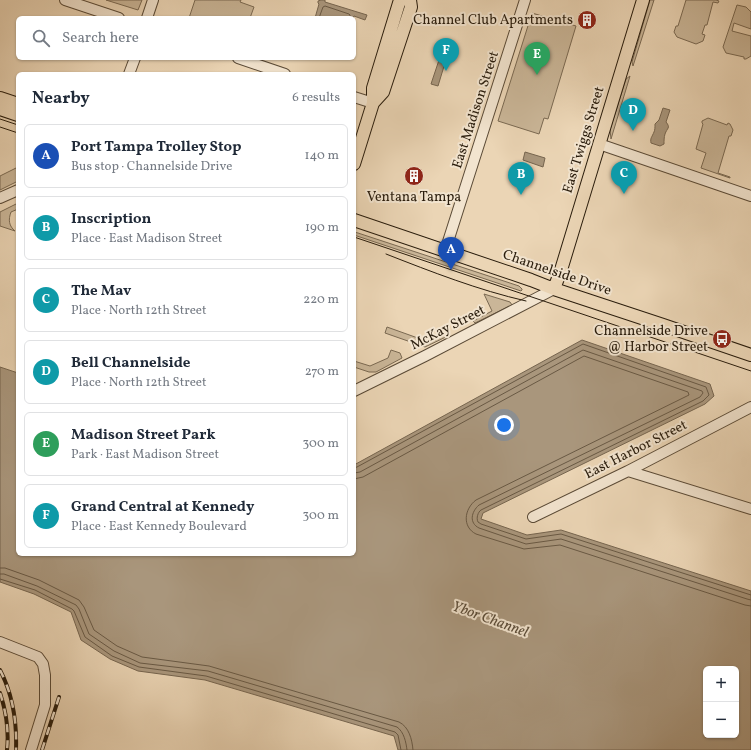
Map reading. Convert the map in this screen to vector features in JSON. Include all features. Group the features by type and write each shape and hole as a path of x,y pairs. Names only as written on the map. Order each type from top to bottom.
{"main road":[{"path":"356,158 373,103 372,88 401,0"},
{"path":"373,103 383,92 411,7 410,0"},
{"name":"East Twiggs Street","path":"554,289 643,0"},
{"path":"0,98 16,103"},
{"path":"0,110 16,114"},
{"name":"Channelside Drive","path":"356,221 751,355"}],"street":[{"path":"65,0 113,16"},
{"path":"148,16 153,0"},
{"name":"East Madison Street","path":"446,251 525,0"},
{"path":"130,72 133,60"},
{"path":"244,60 279,72"},
{"path":"356,98 373,103"},
{"path":"598,144 751,196"},
{"path":"0,198 16,191"},
{"name":"McKay Street","path":"356,390 554,289"},
{"name":"East Harbor Street","path":"533,517 751,407"},
{"path":"628,470 751,509"},
{"path":"0,642 38,657 43,664 45,675 45,705 31,750"}],"shaded area":[{"path":"106,0 142,0 138,10"},
{"path":"195,0 241,0 240,2 254,7 251,16 190,16"},
{"path":"650,0 654,0 633,66 632,62"},
{"path":"686,0 719,1 718,3 713,2 707,25 705,25 702,34 705,35 703,41 696,44 677,37 674,32 676,26 678,26"},
{"path":"737,5 746,7 751,12 751,29 734,23 732,31 751,36 751,56 746,59 744,59 744,57 726,53 723,47"},
{"path":"532,13 576,26 548,119 544,118 539,134 498,121"},
{"path":"630,76 611,139 610,130 626,79"},
{"path":"708,118 727,125 728,123 733,130 731,136 729,136 718,173 730,178 701,168 706,153 696,149 703,124 702,121"},
{"path":"16,168 16,182 0,190 0,176"},
{"path":"16,204 16,210 11,212 10,218 10,225 15,231 0,226 0,212"},
{"path":"356,233 519,286 522,289 521,291 356,236"},
{"path":"484,294 510,302 512,305 475,323 473,321 492,311"},
{"path":"387,327 429,342 447,334 450,335 425,347 385,333"},
{"path":"391,350 400,353 402,358 376,372 369,372 356,368 356,362 370,366 388,358"}],"water":[{"path":"325,0 325,2 367,15 365,20 356,16 316,16 319,4 318,1"},
{"path":"442,51 448,53 438,86 431,84"},
{"path":"663,108 670,110 666,122 668,127 664,144 660,146 651,143 651,138 655,130 655,124 659,120"},
{"path":"525,152 545,158 543,167 523,160"},
{"name":"Ybor Channel","path":"582,340 710,384 714,396 705,404 483,513 481,519 527,535 561,530 751,591 751,750 398,750 394,736 205,680 138,671 110,659 81,640 71,612 34,594 0,582 0,367 16,372 16,556 356,556 356,464"}],"tram line":[{"path":"0,119 16,124"},
{"path":"0,127 16,132"},
{"path":"356,238 751,371"},
{"path":"386,254 473,286 526,301"}],"railway":[{"path":"0,670 11,699 16,729 16,750"},
{"path":"0,693 4,707 8,736 7,750"},
{"path":"42,750 59,697"}],"place":[{"name":"Channel Club Apartments","path":"587,20"},
{"name":"Grand Central at Kennedy","path":"446,71"},
{"name":"Madison Street Park","path":"537,75"},
{"name":"Bell Channelside","path":"633,131"},
{"name":"Ventana Tampa","path":"414,176"},
{"name":"The Mav","path":"624,194"},
{"name":"Inscription","path":"521,195"},
{"name":"Port Tampa Trolley Stop","path":"451,270"},
{"name":"Channelside Drive @ Harbor Street","path":"722,339"}]}
